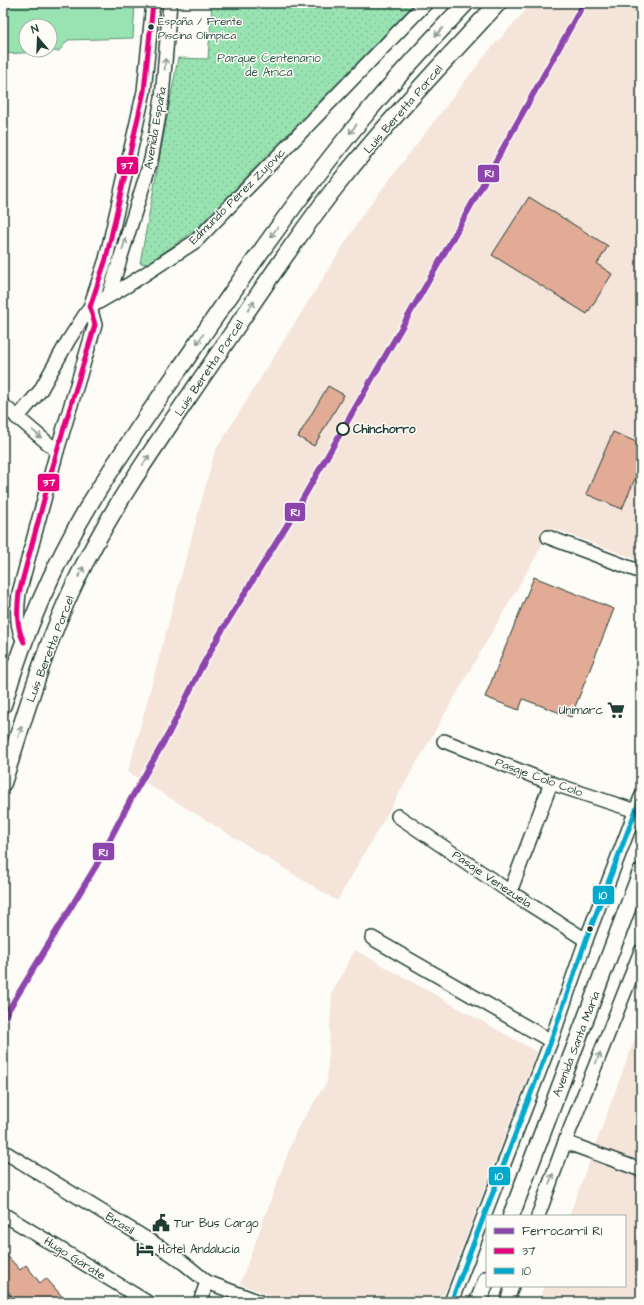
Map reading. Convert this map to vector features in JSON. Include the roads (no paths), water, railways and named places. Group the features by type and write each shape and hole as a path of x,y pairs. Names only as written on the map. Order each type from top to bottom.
{"main road":[{"name":"Luis Beretta Porcel","path":"3,704 24,642 50,582 91,503 131,440 259,253 301,195 367,112 466,3"},
{"name":"Luis Beretta Porcel","path":"3,783 35,685 63,609 99,536 130,485 278,266 333,191 394,118 498,3"},
{"name":"Avenida Santa María","path":"511,1215 641,872"},
{"path":"478,1302 486,1282"}],"street":[{"name":"Avenida España","path":"90,307 106,259 144,91 153,3"},
{"name":"Avenida España","path":"109,295 151,160 162,98 170,3"},
{"name":"Edmundo Pérez Zujovic","path":"18,418 40,391 68,341 90,307 128,285 196,241 426,3"},
{"path":"118,266 122,281 128,285"},
{"path":"24,642 19,627 17,608 19,593 57,451 95,325 90,307"},
{"path":"3,405 57,451"},
{"path":"548,537 641,572"},
{"name":"Pasaje Colo Colo","path":"444,741 551,783 636,811"},
{"path":"510,892 551,783"},
{"name":"Avenida Santa María","path":"450,1302 551,1041 586,940 641,796"},
{"name":"Pasaje Venezuela","path":"398,816 510,892 586,940"},
{"path":"372,938 551,1041"},
{"path":"538,1215 565,1142 641,951"},
{"path":"565,1142 641,1170"},
{"name":"Brasil","path":"3,1151 173,1255 207,1282 260,1302"},
{"name":"Hugo Gárate","path":"3,1214 147,1302"},
{"path":"200,1302 207,1282"},
{"path":"506,1302 512,1287"}],"railway":[{"path":"3,1019 96,866 132,797 169,733 200,670 221,632 295,512"}],"rail line":[{"name":"R1","path":"3,1019 96,866 132,797 169,733 200,670 221,632 295,512 436,268 584,3"}],"place":[{"name":"España / Frente Piscina Olímpica","path":"151,27"},
{"name":"Chinchorro","path":"343,429"},
{"name":"Unimarc","path":"616,710"},
{"name":"Tur Bus Cargo","path":"161,1223"},
{"name":"Hotel Andalucía","path":"145,1249"}],"park label":[{"name":"Parque Centenario de Arica","path":"269,65"}]}
